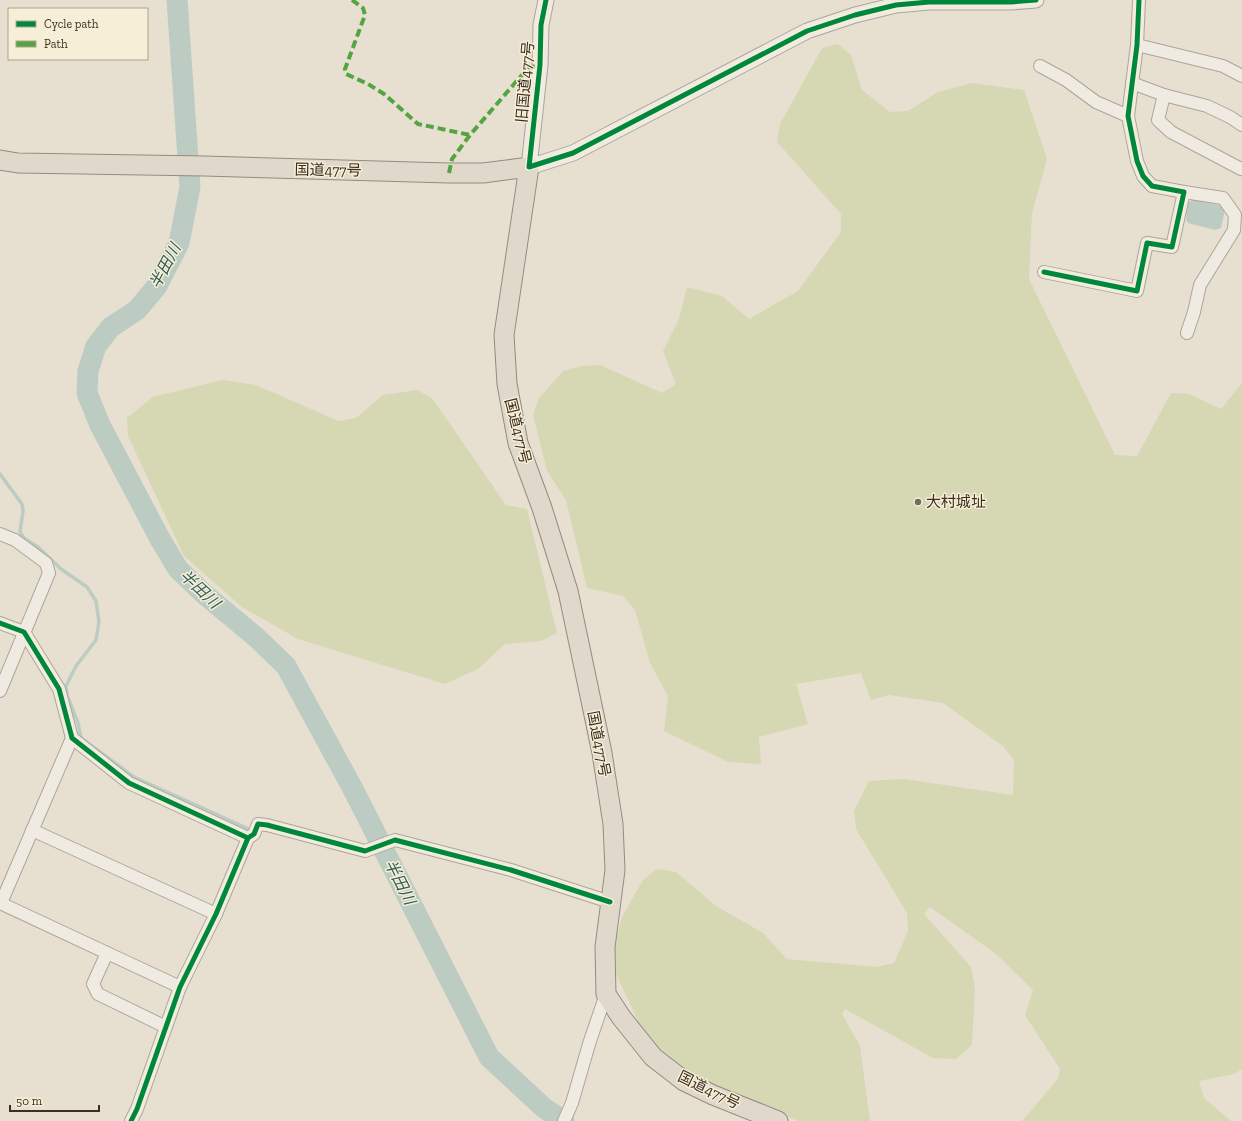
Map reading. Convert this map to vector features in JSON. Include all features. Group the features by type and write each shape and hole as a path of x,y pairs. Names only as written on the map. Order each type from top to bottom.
{"highway":[{"name":"国道477号","path":"0,160 18,163 476,173 528,167 504,334 507,384 518,443 542,508 568,591 602,753 613,824 615,870 605,947 606,994 620,1017 653,1057 684,1081 712,1095 778,1121"}],"street":[{"name":"旧国道477号","path":"528,167 540,65 541,25 546,0"},
{"path":"528,167 573,153 807,31 855,15 896,6 928,2 1036,0"},
{"path":"1139,0 1137,45 1128,116 1137,161 1143,176 1152,186 1223,198 1235,215 1234,230 1200,284 1194,312 1187,333"},
{"path":"1137,45 1223,66 1242,76"},
{"path":"1040,66 1066,80 1096,102 1128,116"},
{"path":"1132,83 1164,95 1206,106 1230,117 1242,125"},
{"path":"1164,95 1158,120 1171,132 1241,169 1242,168"},
{"path":"1044,272 1137,291 1147,243 1172,247 1184,192"},
{"path":"0,534 15,540 46,563 49,573 0,691"},
{"path":"0,623 24,632 59,689 72,738 129,783 248,838"},
{"path":"72,738 1,903 180,987"},
{"path":"131,1121 137,1109 180,987 216,914 248,838 254,834 258,824 267,825 364,851 395,840 511,870 610,902"},
{"path":"32,830 216,914"},
{"path":"107,953 93,984 98,994 166,1027"},
{"path":"564,1121 572,1103 589,1044 606,994"}],"green space":[{"path":"838,44 851,55 862,90 890,112 908,111 938,92 972,83 1024,90 1047,159 1032,213 1029,279 1115,455 1137,456 1171,393 1189,394 1221,409 1242,383 1242,1069 1234,1074 1199,1081 1204,1098 1231,1121 1022,1121 1058,1079 1060,1069 1025,1015 1033,990 996,954 930,907 924,914 971,967 975,989 972,1045 956,1059 933,1058 845,1009 842,1014 860,1046 870,1121 798,1121 686,1073 651,1049 616,974 613,951 622,917 643,880 657,869 676,872 716,906 763,933 787,959 876,967 894,963 908,931 907,913 856,829 854,811 869,781 904,779 1013,795 1014,760 1003,746 943,703 889,695 871,700 861,673 796,684 808,724 759,737 761,764 728,762 664,731 668,696 650,663 635,610 623,596 587,588 566,500 547,471 533,415 539,398 563,371 582,366 600,365 662,393 676,384 663,351 679,319 687,287 722,296 749,319 798,291 841,232 841,214 777,142 780,124 822,48"},
{"path":"222,380 256,385 338,421 356,418 383,395 417,390 432,398 506,505 527,509 557,633 541,641 505,644 478,669 445,684 298,639 242,607 184,556 128,436 127,418 153,397"}],"shaded area":[{"path":"1194,199 1222,206 1225,210 1221,228 1215,230 1188,223 1186,220 1188,203"}],"waterway":[{"name":"半田川","path":"177,0 190,187 179,243 157,286 137,310 111,327 96,346 88,371 87,393 100,425 160,539 178,569 204,594 257,638 286,666 353,789 489,1057 544,1108 564,1121"},
{"path":"0,474 22,504 23,511 20,532 24,538 38,547 61,569 87,587 96,601 99,622 96,640 76,666 66,686 67,695 78,723 81,738 134,777 251,830"}],"marked path":[{"path":"352,0 363,8 365,15 345,69 346,74 368,84 384,94 418,124 470,135"},
{"path":"449,173 452,159 470,135 528,68 540,65"}],"cycle path":[{"path":"546,0 541,25 540,65 529,167 573,153 807,31 855,15 896,5 929,2 1011,2 1036,0"},
{"path":"1044,272 1137,291 1147,243 1172,247 1184,192 1152,186 1143,176 1137,161 1128,116 1137,45 1139,0"},
{"path":"0,623 24,632 59,689 72,738 129,783 248,838"},
{"path":"131,1121 137,1109 180,987 216,914 248,838 254,834 258,824 267,825 365,851 395,840 511,870 610,902"}],"place":[{"name":"大村城址","path":"918,502"}]}
